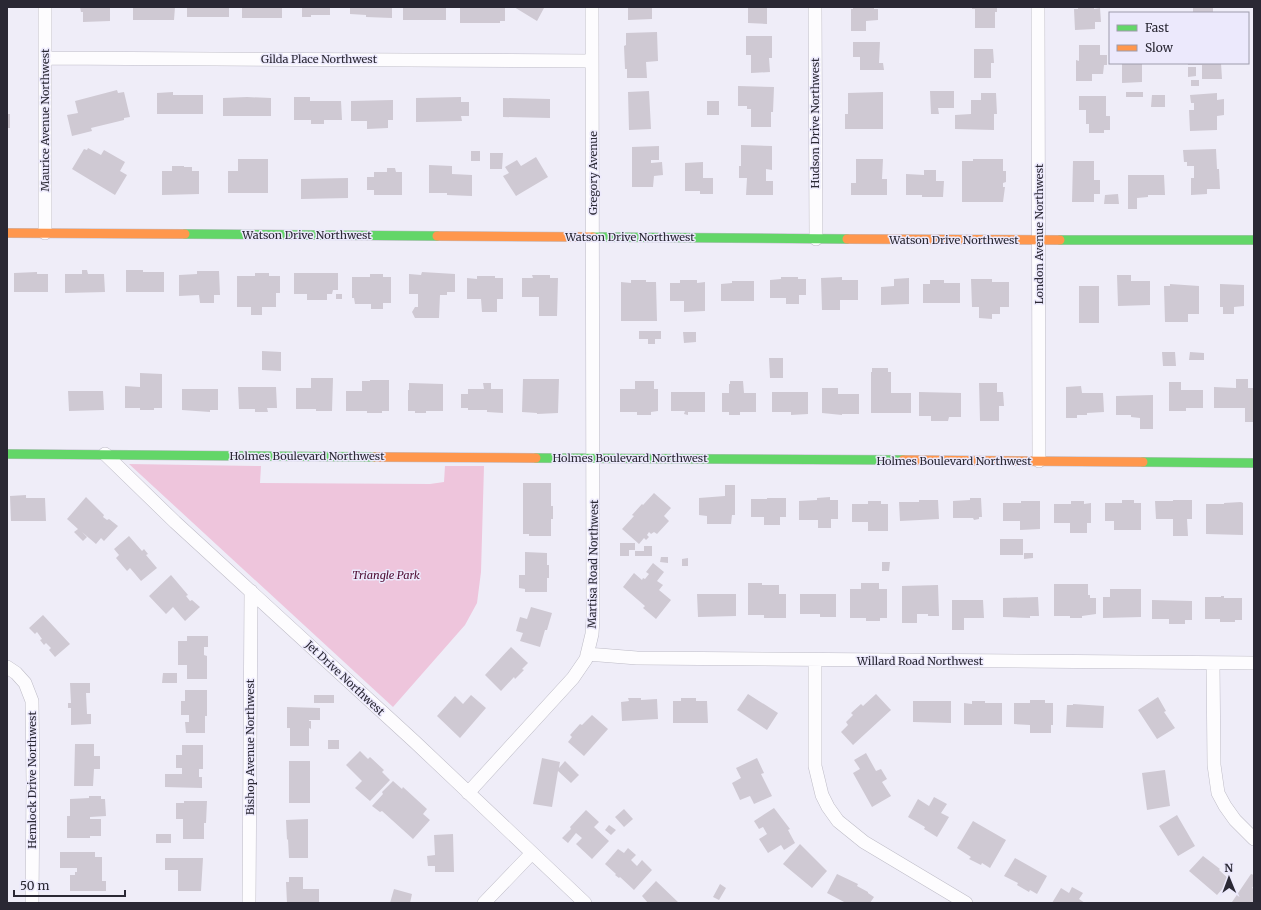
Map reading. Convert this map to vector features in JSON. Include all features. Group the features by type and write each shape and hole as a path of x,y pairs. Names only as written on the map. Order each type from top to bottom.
{"street":[{"name":"Maurice Avenue Northwest","path":"45,7 46,233"},
{"name":"Gregory Avenue","path":"592,7 593,458"},
{"name":"Hudson Drive Northwest","path":"815,7 816,239"},
{"name":"London Avenue Northwest","path":"1038,7 1039,461"},
{"name":"Gilda Place Northwest","path":"45,58 592,61"},
{"name":"Watson Drive Northwest","path":"7,233 816,239 1254,240"},
{"name":"Holmes Boulevard Northwest","path":"7,454 1254,463"},
{"name":"Jet Drive Northwest","path":"105,454 175,522 416,742 585,903"},
{"name":"Martisa Road Northwest","path":"468,793 573,678 586,659 592,634 593,618 593,458"},
{"name":"Bishop Avenue Northwest","path":"249,903 251,591"},
{"name":"Willard Road Northwest","path":"587,654 637,658 1254,663"},
{"path":"815,660 814,766 822,795 828,807 838,820 864,842 966,903"},
{"path":"1213,663 1214,764 1218,792 1225,806 1235,820 1254,839"},
{"name":"Hemlock Drive Northwest","path":"7,667 16,672 25,683 32,701 32,903"},
{"path":"484,903 532,853"}],"green space":[{"name":"Triangle Park","path":"129,464 261,466 260,483 430,484 444,482 445,466 484,466 481,572 477,603 465,625 393,707"}],"building":[{"path":"80,7 110,7 110,21 83,22 83,12 81,12"},
{"path":"133,7 175,7 174,20 133,20"},
{"path":"187,7 229,7 229,17 187,17"},
{"path":"242,7 282,7 282,18 242,18"},
{"path":"302,7 330,7 330,15 311,15 311,17 302,17"},
{"path":"350,7 392,7 392,18 366,17 366,15 350,14"},
{"path":"403,7 446,7 446,20 403,20"},
{"path":"460,7 505,8 505,21 500,21 500,23 460,23"},
{"path":"514,7 543,7 544,8 537,21"},
{"path":"628,7 652,7 652,19 628,20"},
{"path":"748,7 767,7 767,24 748,23"},
{"path":"853,7 874,7 874,9 878,9 878,20 866,21 866,31 851,31 851,9 853,9"},
{"path":"972,7 997,7 997,12 995,12 995,28 975,28 975,9 972,9"},
{"path":"1078,7 1094,7 1094,9 1100,8 1101,22 1095,22 1095,29 1075,30 1074,9 1078,9"},
{"path":"1193,7 1213,7 1213,12 1193,12"},
{"path":"657,32 658,61 646,62 647,78 627,78 624,46 626,45 626,33"},
{"path":"746,36 772,36 772,58 769,58 770,72 751,73 751,55 746,55"},
{"path":"853,42 880,42 879,63 883,63 884,70 860,70 860,57 853,57"},
{"path":"1079,45 1100,45 1100,55 1107,55 1107,65 1104,65 1103,74 1092,74 1092,81 1076,81 1076,60 1079,61"},
{"path":"974,49 993,49 994,63 991,63 991,78 974,78"},
{"path":"1122,64 1142,64 1142,82 1122,83"},
{"path":"1221,64 1222,79 1202,79 1202,65 1188,65"},
{"path":"1188,67 1196,67 1196,76 1188,77"},
{"path":"1191,80 1199,80 1199,86 1191,86"},
{"path":"738,86 774,87 771,127 751,127 751,109 747,109 747,106 738,106"},
{"path":"117,90 118,93 124,92 130,117 124,118 124,120 91,128 92,131 72,136 67,115 78,113 75,101"},
{"path":"649,91 651,129 629,130 628,92"},
{"path":"930,91 954,91 954,108 938,108 939,114 931,114"},
{"path":"173,92 173,95 203,95 203,114 157,114 157,93"},
{"path":"883,92 883,129 845,129 845,114 848,114 848,93"},
{"path":"1126,92 1143,92 1143,97 1126,97"},
{"path":"981,93 996,93 997,114 994,114 994,130 955,129 955,115 971,114 971,100 981,100"},
{"path":"1217,93 1217,100 1224,99 1224,115 1217,116 1217,130 1190,131 1189,110 1194,110 1194,103 1191,103 1190,95"},
{"path":"1152,95 1165,95 1165,107 1151,107"},
{"path":"1079,96 1106,96 1106,116 1110,116 1110,130 1104,130 1104,133 1089,133 1089,124 1086,124 1086,110 1079,110"},
{"path":"294,97 310,97 310,101 341,101 342,120 324,120 324,124 311,124 311,120 294,120"},
{"path":"461,97 461,102 469,102 469,116 461,116 462,121 416,122 416,98"},
{"path":"223,98 271,98 271,116 223,116"},
{"path":"503,98 550,99 550,118 503,117"},
{"path":"393,100 393,120 388,120 388,128 367,129 367,121 351,121 351,101"},
{"path":"707,101 719,101 719,115 707,115"},
{"path":"7,114 10,114 10,128 7,128"},
{"path":"741,145 772,146 772,170 766,169 766,181 773,181 773,195 746,195 747,178 739,178 739,166 741,166"},
{"path":"659,146 659,160 651,160 651,163 662,162 663,175 654,176 653,187 632,187 632,147"},
{"path":"88,148 101,155 104,150 125,162 120,171 127,175 115,195 72,169 84,149 87,150"},
{"path":"1216,149 1220,189 1207,189 1207,194 1191,195 1191,178 1194,178 1194,166 1187,166 1187,162 1184,162 1183,150"},
{"path":"471,151 480,151 480,161 471,161"},
{"path":"490,153 503,153 502,169 490,169"},
{"path":"536,157 548,177 516,196 503,176 509,173 505,167 517,160 521,166"},
{"path":"238,159 268,159 268,193 228,193 228,171 238,171"},
{"path":"856,159 883,159 882,179 887,179 887,195 851,195 851,183 856,183"},
{"path":"973,159 1003,159 1003,171 1006,171 1006,182 1003,183 1003,187 1005,187 1003,202 962,202 962,161 973,161"},
{"path":"1073,161 1094,161 1094,180 1100,180 1100,194 1094,194 1094,202 1072,202"},
{"path":"703,162 703,178 713,178 713,194 700,194 700,191 685,191 685,163"},
{"path":"429,165 452,166 452,174 472,175 472,196 447,195 447,193 429,193"},
{"path":"172,166 192,167 192,171 199,171 199,194 162,195 162,171 172,171"},
{"path":"387,168 395,168 396,172 402,172 402,195 374,195 374,190 367,190 367,177 374,177 374,172 387,172"},
{"path":"924,170 936,170 936,181 944,181 943,197 906,195 906,174 924,175"},
{"path":"1128,175 1164,175 1165,195 1148,195 1148,197 1137,198 1137,209 1128,209"},
{"path":"348,178 348,198 301,199 301,179"},
{"path":"1118,194 1119,204 1104,204 1105,195"},
{"path":"82,270 87,270 88,274 104,274 105,292 65,293 65,274 82,274"},
{"path":"126,270 164,272 164,292 126,292"},
{"path":"197,271 219,271 220,295 214,295 214,303 200,303 199,295 179,296 179,275 197,274"},
{"path":"37,272 37,274 48,274 48,292 14,292 14,273"},
{"path":"422,272 455,274 455,292 447,292 447,295 440,295 439,318 415,318 412,312 415,307 418,307 418,294 409,294 409,274 421,275"},
{"path":"255,273 269,273 269,276 280,276 280,293 276,293 276,307 262,307 262,315 251,315 251,307 237,307 237,276 255,276"},
{"path":"294,273 338,273 338,290 333,290 332,294 327,294 327,300 307,300 307,294 294,294"},
{"path":"370,274 383,274 383,277 391,277 391,303 383,303 383,309 371,309 371,304 355,304 354,298 352,298 352,277 370,277"},
{"path":"532,275 550,275 550,278 558,278 557,316 539,316 539,297 522,297 522,278 533,278"},
{"path":"1117,275 1131,275 1131,281 1150,281 1150,305 1118,306"},
{"path":"477,276 495,276 495,278 503,278 503,299 497,299 497,312 482,312 481,299 467,299 467,278 477,279"},
{"path":"781,277 798,277 798,279 806,279 806,295 799,295 799,304 786,304 786,298 770,298 770,280 781,279"},
{"path":"842,277 842,280 858,280 858,300 840,300 840,310 822,310 821,278"},
{"path":"909,278 909,304 881,305 881,287 894,286 894,279"},
{"path":"971,279 992,279 992,282 1009,282 1009,307 1000,307 1000,314 992,314 992,319 979,318 979,307 972,307"},
{"path":"631,280 656,282 657,321 621,321 621,282 631,283"},
{"path":"680,280 697,280 697,283 705,282 705,311 684,312 684,301 670,301 670,283 680,283"},
{"path":"930,280 944,280 944,283 960,283 960,303 923,303 923,284 930,284"},
{"path":"732,281 754,281 754,301 721,301 721,284 732,283"},
{"path":"1170,284 1199,286 1199,314 1188,314 1188,322 1165,322 1164,286 1170,286"},
{"path":"1220,284 1244,285 1244,306 1234,307 1234,314 1223,314 1223,307 1220,307"},
{"path":"1079,286 1099,286 1099,323 1079,323"},
{"path":"336,294 342,294 342,299 336,299"},
{"path":"639,331 661,331 661,339 655,339 655,344 648,344 648,339 639,339"},
{"path":"683,332 696,332 696,342 684,343"},
{"path":"262,351 281,352 281,371 262,370"},
{"path":"1162,352 1175,352 1176,366 1163,366"},
{"path":"1190,352 1204,353 1204,360 1189,360"},
{"path":"769,358 783,358 783,378 770,378"},
{"path":"872,368 888,368 888,372 891,372 891,393 911,393 911,413 871,413"},
{"path":"140,373 162,374 162,408 154,408 154,410 140,410 140,408 125,408 125,386 140,387"},
{"path":"311,378 333,378 332,411 296,409 296,388 311,388"},
{"path":"523,379 559,379 558,413 537,414 522,412"},
{"path":"1236,379 1248,379 1248,388 1254,388 1254,422 1245,422 1245,408 1214,408 1214,387 1236,388"},
{"path":"389,380 389,411 382,411 382,413 367,413 367,411 346,411 346,391 362,391 362,381"},
{"path":"635,381 654,381 654,389 658,389 658,411 651,412 651,415 637,415 637,412 620,412 620,389 635,389"},
{"path":"730,381 743,381 744,393 756,393 756,412 740,412 740,415 729,415 729,412 722,412 722,393 729,393"},
{"path":"1169,382 1181,382 1181,390 1203,390 1203,408 1186,408 1186,411 1169,411"},
{"path":"409,383 443,384 443,411 426,411 426,413 415,413 415,411 408,411"},
{"path":"483,383 491,383 491,389 503,389 503,413 461,408 461,394 468,394 468,389 484,389"},
{"path":"979,383 997,383 997,392 1003,392 1004,406 999,406 999,421 980,421"},
{"path":"1081,386 1082,393 1103,393 1104,412 1077,415 1077,418 1066,418 1066,387"},
{"path":"238,387 276,387 277,408 267,408 268,412 255,412 255,409 239,409"},
{"path":"822,388 838,388 838,394 859,394 859,414 842,415 822,413"},
{"path":"182,389 218,389 218,410 210,410 210,412 182,410"},
{"path":"68,391 103,391 104,410 69,411"},
{"path":"671,392 705,392 705,412 688,412 688,415 684,414 685,411 671,411"},
{"path":"772,392 808,392 808,414 791,415 791,412 772,412"},
{"path":"919,392 961,393 961,417 949,417 948,421 931,421 931,416 919,416"},
{"path":"1153,395 1153,429 1140,429 1140,418 1131,417 1131,415 1116,415 1116,396"},
{"path":"523,483 551,483 551,506 553,506 553,519 551,519 551,536 529,536 529,534 523,534"},
{"path":"725,485 735,485 735,515 732,515 731,524 707,524 707,516 699,515 699,498 725,496"},
{"path":"654,493 671,508 664,516 669,521 657,534 654,532 651,534 649,532 647,535 649,537 646,540 644,538 639,544 622,529 634,516 632,515"},
{"path":"26,495 26,498 45,498 46,521 11,521 10,496"},
{"path":"86,497 104,515 103,517 107,520 109,519 118,526 104,541 101,538 96,544 82,532 87,537 83,541 74,532 78,529 67,519"},
{"path":"830,497 830,500 838,500 838,519 831,519 831,528 818,528 818,520 799,520 799,501 817,500 817,498"},
{"path":"786,498 786,517 780,517 780,525 764,525 764,517 751,517 751,499"},
{"path":"970,498 981,498 982,517 974,520 973,518 953,518 953,501 970,500"},
{"path":"919,500 938,500 939,519 900,521 899,502 919,502"},
{"path":"1122,500 1134,500 1134,503 1141,503 1141,530 1114,530 1114,521 1105,521 1105,503 1122,503"},
{"path":"1192,500 1192,519 1187,519 1188,536 1173,536 1173,519 1156,519 1155,501"},
{"path":"868,501 881,501 881,504 888,504 888,531 868,531 868,522 852,522 852,504 868,504"},
{"path":"1021,501 1040,501 1040,529 1020,530 1020,521 1003,521 1003,503 1021,503"},
{"path":"1071,501 1084,501 1084,504 1091,503 1091,523 1087,523 1087,533 1070,533 1070,523 1054,523 1054,504 1071,504"},
{"path":"1243,503 1243,535 1206,534 1206,504"},
{"path":"129,536 142,551 144,549 148,554 146,555 157,568 141,581 130,568 127,571 116,558 119,555 114,549"},
{"path":"1000,539 1023,539 1023,555 1000,555"},
{"path":"620,543 635,543 635,550 629,550 629,556 620,556"},
{"path":"644,546 652,546 652,556 635,556 635,551 644,551"},
{"path":"525,552 547,553 549,578 547,578 547,592 525,592 525,589 519,588 519,575 525,575"},
{"path":"1024,553 1033,553 1033,558 1024,559"},
{"path":"661,557 668,557 668,563 660,562"},
{"path":"688,558 688,566 682,566 682,559"},
{"path":"882,562 890,562 889,571 882,571"},
{"path":"653,563 664,572 657,581 663,585 659,590 671,600 656,619 643,608 645,606 623,587 634,573 642,580 643,578 645,579 649,574 646,572"},
{"path":"171,575 188,595 186,596 190,601 192,600 200,607 185,621 173,607 166,614 149,596"},
{"path":"748,583 779,585 779,594 786,594 786,618 764,618 764,615 748,615"},
{"path":"861,583 879,583 879,589 887,589 887,618 880,618 880,621 866,621 866,618 850,618 850,589 861,589"},
{"path":"1054,584 1088,584 1088,595 1090,595 1090,598 1096,598 1096,614 1082,616 1082,618 1054,616"},
{"path":"938,585 939,616 917,614 917,623 902,623 902,586"},
{"path":"1110,589 1141,589 1141,617 1103,618 1103,597 1110,597"},
{"path":"697,594 736,594 736,616 698,617"},
{"path":"800,594 836,594 836,617 820,617 820,614 800,614"},
{"path":"1224,596 1224,598 1242,598 1242,620 1235,620 1235,622 1220,622 1220,619 1205,619 1205,597"},
{"path":"1038,597 1039,616 1030,616 1030,618 1003,617 1003,598"},
{"path":"952,600 983,600 984,618 964,618 964,630 952,630"},
{"path":"1152,600 1192,601 1192,620 1185,620 1185,624 1169,624 1169,619 1152,619"},
{"path":"531,607 552,613 540,647 520,641 523,633 516,631 520,617 527,619"},
{"path":"43,615 70,644 55,657 49,650 51,648 46,643 44,645 40,640 42,639 37,632 35,634 29,628"},
{"path":"187,636 208,636 208,647 204,647 204,655 207,656 207,679 187,679 187,665 178,665 178,641 187,641"},
{"path":"511,647 528,663 522,669 524,670 515,679 514,677 501,691 485,675"},
{"path":"163,673 177,673 177,683 162,683"},
{"path":"70,683 90,683 90,693 86,693 87,714 91,714 91,724 71,725 71,708 68,708 68,703 71,703"},
{"path":"185,690 207,690 207,716 205,716 205,733 186,733 185,722 189,722 189,715 181,715 181,701 185,701"},
{"path":"748,694 778,713 767,730 737,710"},
{"path":"876,694 891,710 853,745 841,732 848,725 846,722 853,715 851,713 861,704 863,706"},
{"path":"314,695 334,695 334,703 314,703"},
{"path":"471,695 486,708 460,738 437,716 455,696 463,704"},
{"path":"1158,697 1166,711 1164,712 1175,728 1157,739 1138,710"},
{"path":"628,698 641,698 641,700 657,699 658,719 622,721 621,702 629,701"},
{"path":"681,698 696,698 696,701 707,701 708,723 673,723 673,701 681,701"},
{"path":"1030,700 1045,700 1045,703 1053,703 1053,725 1051,725 1051,733 1030,733 1030,725 1014,724 1014,703 1030,703"},
{"path":"913,701 951,701 951,723 913,722"},
{"path":"972,701 1002,703 1002,725 964,725 964,703 972,704"},
{"path":"1067,705 1104,706 1103,728 1066,727"},
{"path":"287,707 320,708 320,720 309,720 311,721 311,729 309,728 309,746 290,746 290,728 287,728"},
{"path":"592,715 608,729 584,756 568,742 572,737 570,735 580,724 582,725"},
{"path":"328,740 339,740 339,749 328,749"},
{"path":"75,744 94,744 94,756 100,756 100,769 94,769 93,786 74,786"},
{"path":"182,745 203,745 203,769 199,769 199,777 202,777 202,788 165,787 165,774 182,774 182,768 176,768 176,755 182,755"},
{"path":"360,751 368,759 370,757 384,770 382,772 390,780 370,801 355,788 362,781 346,765"},
{"path":"866,753 876,771 881,769 887,779 882,782 891,796 872,807 853,773 860,769 854,760"},
{"path":"542,758 560,762 559,768 565,761 579,775 571,783 558,771 552,807 533,804"},
{"path":"757,758 764,773 761,774 772,796 754,804 750,796 740,800 732,783 741,778 736,768"},
{"path":"289,761 310,761 310,803 289,803"},
{"path":"1165,770 1170,806 1147,810 1142,773"},
{"path":"393,781 402,789 403,787 427,809 423,814 430,820 413,839 382,811 380,812 372,806 383,794 382,792"},
{"path":"89,796 101,796 101,799 105,799 106,816 90,817 90,819 101,819 101,836 90,836 90,838 67,838 67,816 70,816 70,799 89,798"},
{"path":"934,797 947,804 941,813 949,817 937,837 924,829 925,827 908,817 918,799 929,806"},
{"path":"184,801 207,801 206,823 204,823 204,839 183,839 183,819 176,819 176,803 184,803"},
{"path":"774,808 790,829 788,830 795,843 784,850 781,845 768,853 759,839 767,834 763,827 759,829 754,821"},
{"path":"624,809 633,819 624,827 615,817"},
{"path":"586,810 599,822 594,827 609,841 592,859 576,844 582,838 576,833 568,843 562,838"},
{"path":"1177,815 1195,846 1178,856 1159,826"},
{"path":"308,819 308,858 289,858 286,820"},
{"path":"973,821 1006,840 990,868 982,863 981,865 969,859 971,857 957,848"},
{"path":"609,825 616,830 611,835 605,830"},
{"path":"156,834 171,834 171,843 156,843"},
{"path":"453,834 454,872 435,872 435,866 428,866 427,856 435,855 434,835"},
{"path":"800,844 827,871 812,888 783,864"},
{"path":"628,848 636,855 631,860 637,866 642,860 652,870 634,890 620,877 619,878 615,875 616,874 605,864 618,849 624,853"},
{"path":"60,852 95,852 95,857 102,857 102,881 106,881 106,891 70,891 70,875 75,875 77,868 60,868"},
{"path":"1203,856 1220,869 1219,870 1230,880 1217,895 1189,871"},
{"path":"165,858 203,858 201,891 178,891 178,870 165,870"},
{"path":"1015,858 1047,876 1037,894 1030,890 1029,892 1017,885 1018,883 1004,876"},
{"path":"837,874 858,884 857,886 874,897 870,903 846,903 827,893"},
{"path":"1251,874 1254,875 1254,885 1252,888 1254,889 1254,903 1233,903 1232,902"},
{"path":"289,877 303,877 303,889 319,889 319,903 287,903 286,882 289,882"},
{"path":"656,881 679,903 648,903 642,896"},
{"path":"720,884 726,888 719,900 713,897"},
{"path":"1072,887 1083,893 1079,899 1085,903 1052,903 1061,888 1069,893"},
{"path":"394,889 412,894 410,903 390,903"}],"traffic: fast":[{"path":"185,234 437,236"},
{"path":"593,237 847,239"},
{"path":"1060,240 1254,240"},
{"path":"7,454 374,457"},
{"path":"536,458 903,460"},
{"path":"1143,462 1254,463"}],"traffic: slow":[{"path":"7,233 185,234"},
{"path":"437,236 593,237"},
{"path":"847,239 1060,240"},
{"path":"374,457 536,458"},
{"path":"903,460 1143,462"}]}
